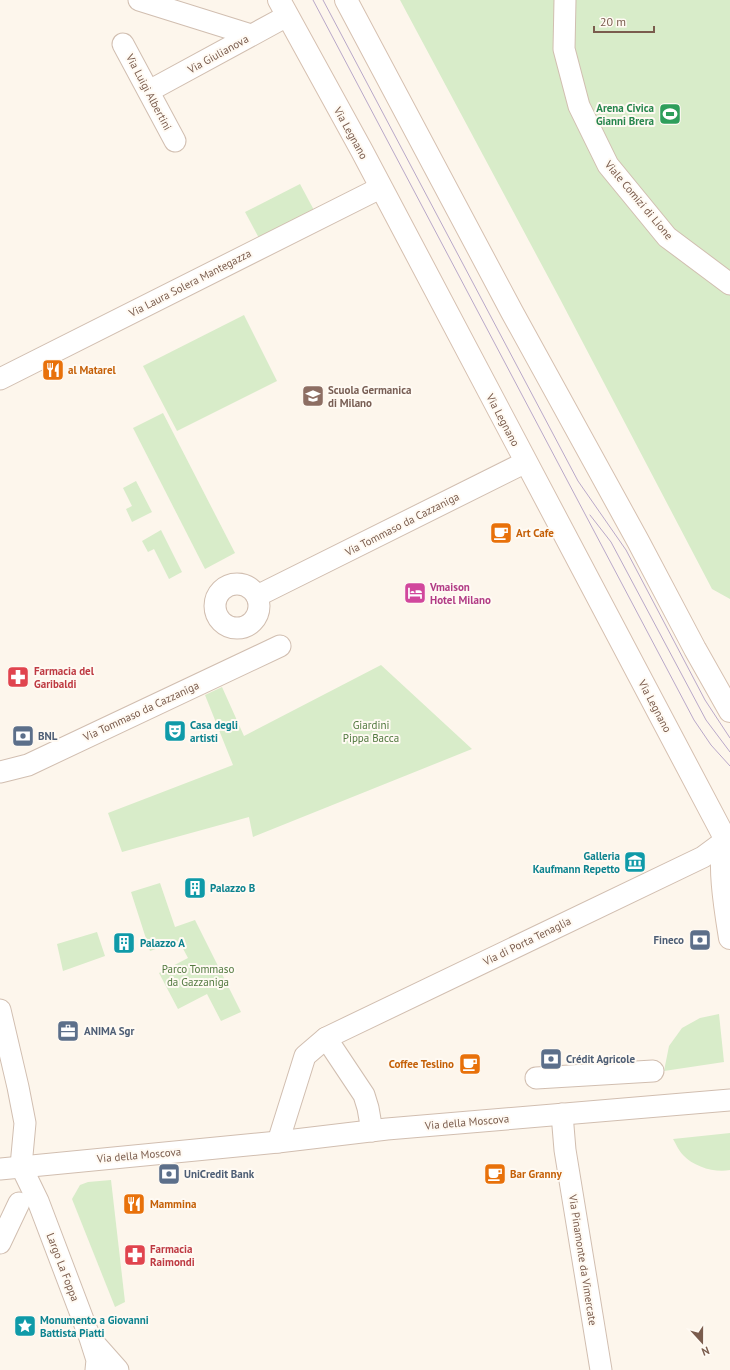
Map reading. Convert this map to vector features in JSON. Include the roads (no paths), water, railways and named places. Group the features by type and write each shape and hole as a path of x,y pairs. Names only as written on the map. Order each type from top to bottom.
{"street":[{"path":"139,0 252,35"},
{"path":"346,0 512,312 638,541 694,649 730,712"},
{"name":"Viale Comizi di Lione","path":"565,0 564,49 579,106 608,165 667,237 730,284"},
{"name":"Via Giulianova","path":"149,91 252,35 283,8"},
{"name":"Via Legnano","path":"283,8 729,840"},
{"name":"Via Luigi Albertini","path":"123,44 175,141"},
{"name":"Via Laura Solera Mantegazza","path":"0,379 380,188"},
{"name":"Via Tommaso da Cazzaniga","path":"257,596 526,462"},
{"name":"Via Tommaso da Cazzaniga","path":"0,772 28,764 280,646"},
{"path":"729,840 722,854 730,938"},
{"name":"Via di Porta Tenaglia","path":"326,1038 703,857 729,840"},
{"path":"0,1010 25,1123 21,1166 0,1156"},
{"path":"278,1142 305,1056 326,1038 364,1095 372,1131"},
{"path":"536,1078 653,1071"},
{"name":"Via della Moscova","path":"0,1169 278,1142 372,1131 730,1100"},
{"name":"Via Pinamonte da Vimercate","path":"562,1114 565,1150 601,1370"},
{"name":"Largo La Foppa","path":"21,1166 38,1201 90,1338 98,1360 96,1370"},
{"path":"0,1243 19,1203"},
{"path":"90,1338 118,1370"}],"tram line":[{"path":"313,0 694,720 711,745 730,766"},
{"path":"323,0 578,481 626,550 705,700 730,738"},
{"path":"590,515 611,542 706,720 730,752"}],"place":[{"name":"Arena Civica Gianni Brera","path":"670,114"},
{"name":"al Matarel","path":"53,370"},
{"name":"Scuola Germanica di Milano","path":"313,396"},
{"name":"Art Cafe","path":"501,533"},
{"name":"Vmaison Hotel Milano","path":"415,593"},
{"name":"Farmacia del Garibaldi","path":"18,677"},
{"name":"Casa degli artisti","path":"175,731"},
{"name":"BNL","path":"23,736"},
{"name":"Galleria Kaufmann Repetto","path":"635,862"},
{"name":"Palazzo B","path":"195,888"},
{"name":"Fineco","path":"700,940"},
{"name":"Palazzo A","path":"124,943"},
{"name":"ANIMA Sgr","path":"68,1031"},
{"name":"Crédit Agricole","path":"551,1059"},
{"name":"Coffee Teslino","path":"470,1064"},
{"name":"UniCredit Bank","path":"169,1174"},
{"name":"Bar Granny","path":"495,1174"},
{"name":"Mammina","path":"134,1204"},
{"name":"Farmacia Raimondi","path":"135,1255"},
{"name":"Monumento a Giovanni Battista Piatti","path":"25,1326"}],"park label":[{"name":"Giardini Pippa Bacca","path":"371,731"},
{"name":"Parco Tommaso da Gazzaniga","path":"198,975"}]}
